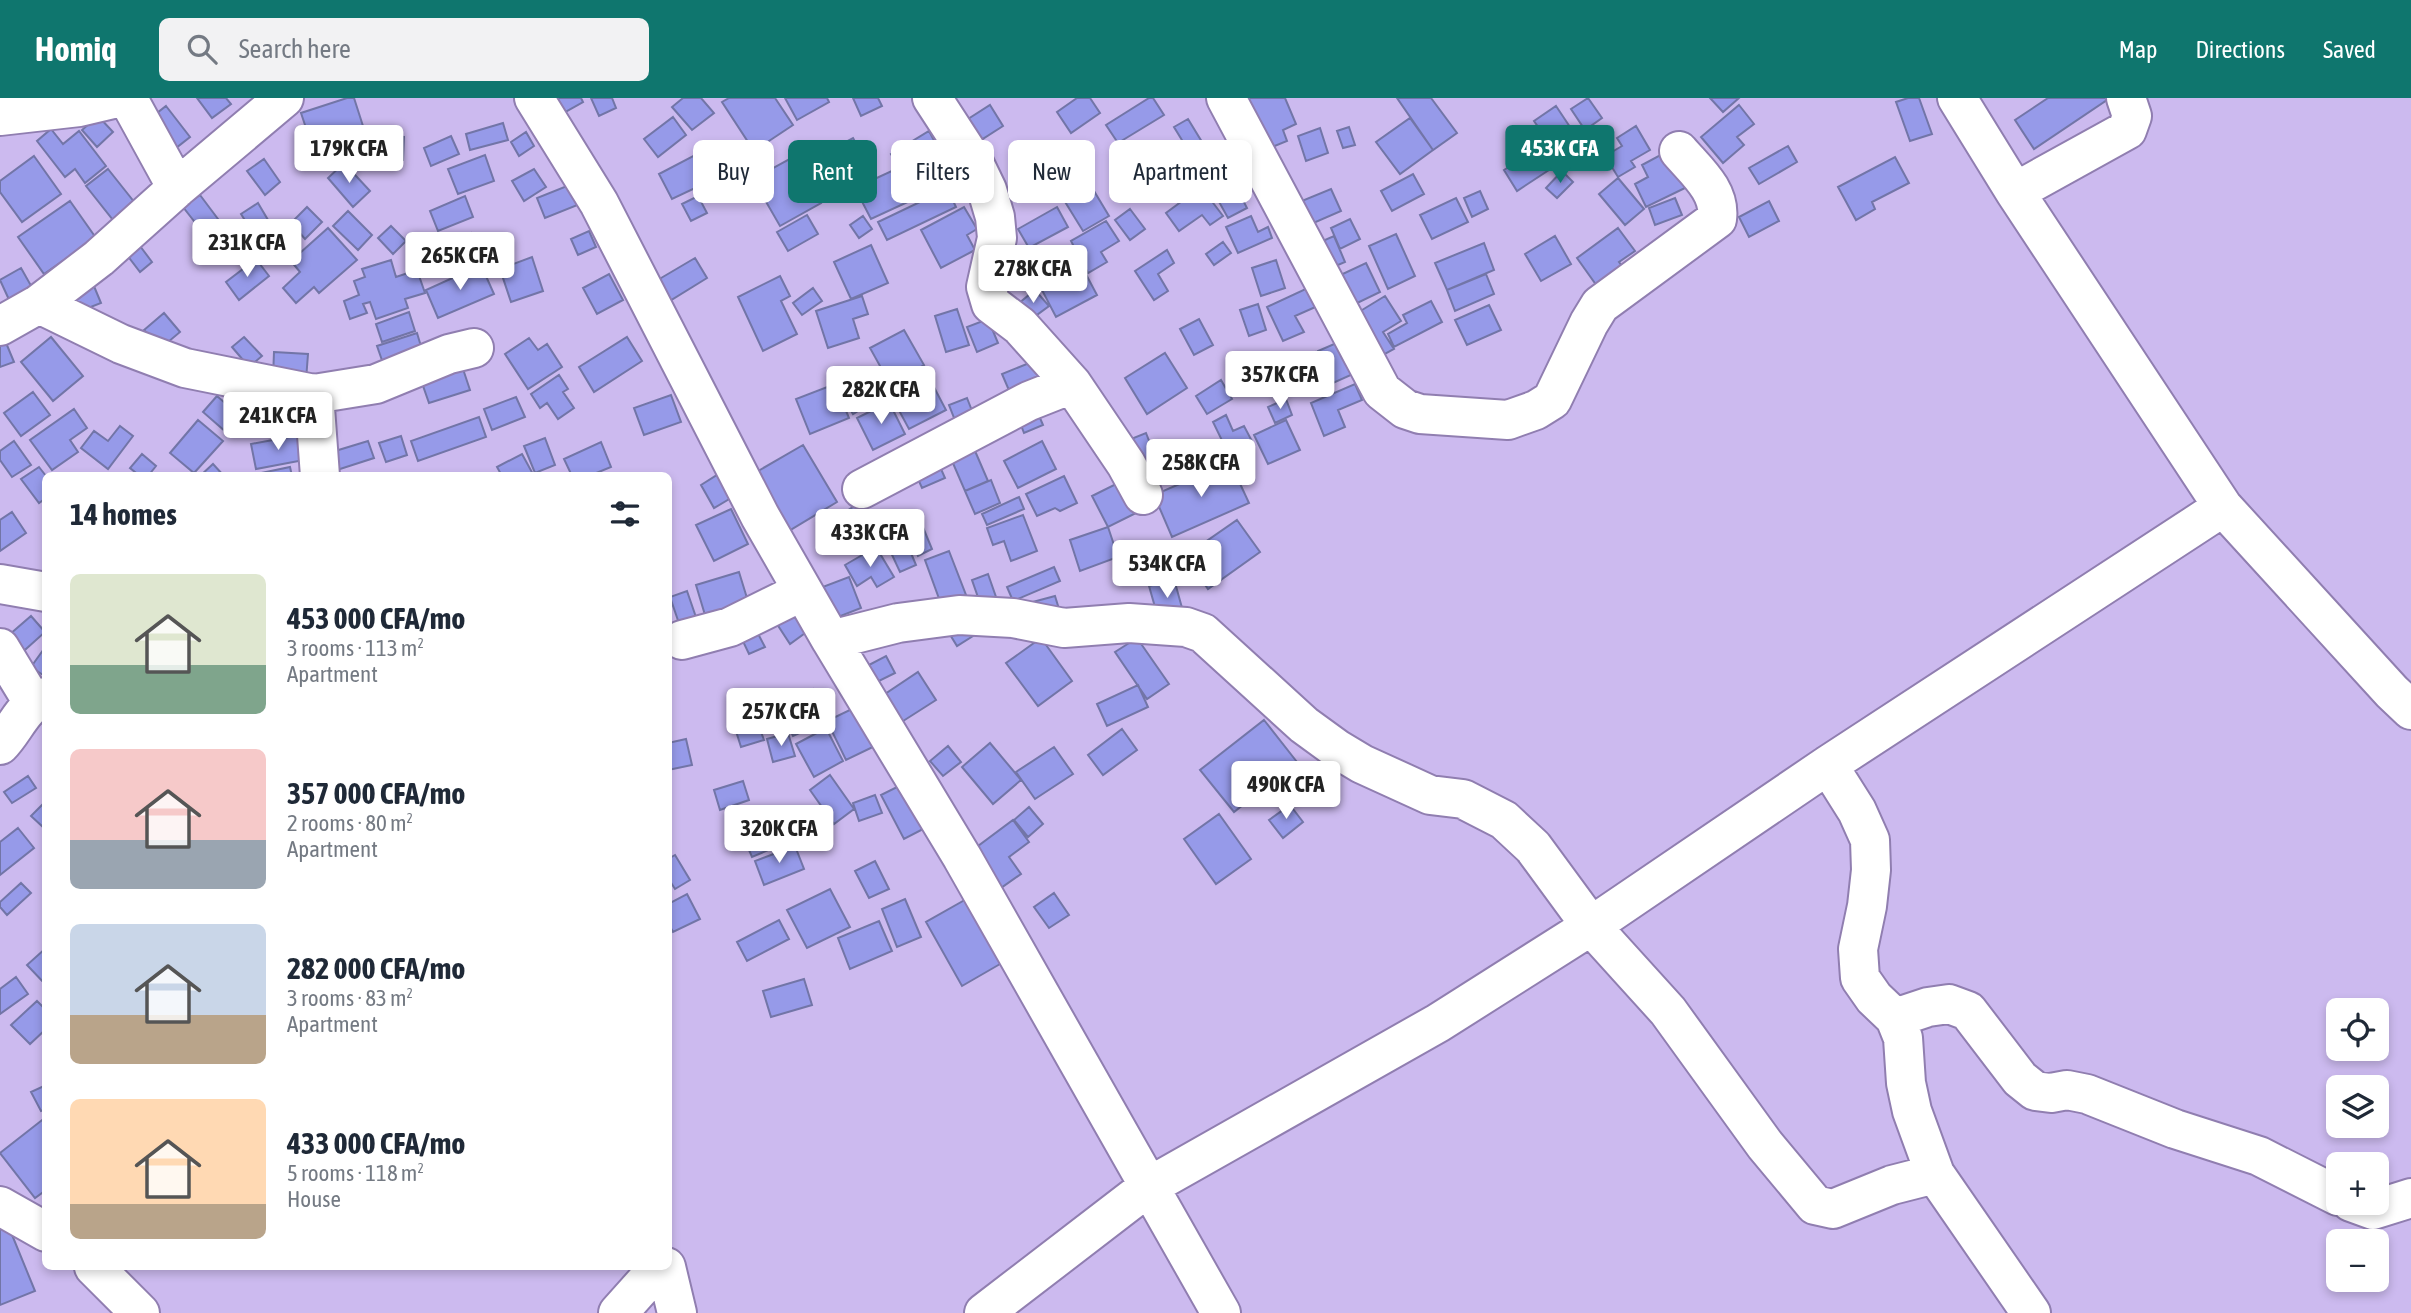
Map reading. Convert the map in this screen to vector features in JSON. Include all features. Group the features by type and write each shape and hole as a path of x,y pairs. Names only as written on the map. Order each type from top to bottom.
{"street":[{"path":"0,116 79,107 117,98"},
{"path":"124,98 132,106 177,188"},
{"path":"0,326 40,304 99,258 284,98"},
{"path":"534,98 599,203 760,516 803,592 962,857 1222,1313"},
{"path":"933,98 973,161 987,190 995,217 997,238 986,287 991,304 1020,326 1072,384 1126,464 1143,495"},
{"path":"1226,98 1382,391 1405,409 1420,414 1508,420 1536,410 1552,400 1600,305 1717,219 1718,207 1713,192 1679,151"},
{"path":"1957,98 2015,192 2223,507 2411,710"},
{"path":"2015,192 2127,131 2132,116 2126,98"},
{"path":"40,304 121,344 185,368 314,394 376,384 449,354 474,348"},
{"path":"862,489 1030,401 1072,384"},
{"path":"314,394 320,472"},
{"path":"984,1313 1148,1187 1438,1023 1591,926 1828,765 2223,507"},
{"path":"0,584 42,591"},
{"path":"682,640 730,627 803,592"},
{"path":"831,640 898,623 959,615 1013,618 1064,628 1129,623 1186,627 1203,633 1304,725 1337,749 1362,764 1430,794 1463,799 1504,820 1533,847 1591,926 1668,1011 1765,1145 1815,1205 1833,1209 1892,1185 1935,1174"},
{"path":"0,648 39,699 0,745"},
{"path":"1828,765 1857,811 1870,839 1871,870 1858,949 1860,978 1874,998 1895,1018 1903,1038 1906,1083 1912,1111 1935,1174 2031,1313"},
{"path":"1895,1018 1928,1007 1949,1004 1968,1011 2020,1079 2035,1091 2050,1093 2067,1090 2087,1094 2175,1129 2259,1156 2326,1190"},
{"path":"0,1206 42,1230"},
{"path":"2389,1208 2407,1206"},
{"path":"97,1270 140,1313"},
{"path":"618,1313 656,1270"},
{"path":"668,1270 677,1313"}],"building":[{"path":"197,98 226,98 231,104 212,118"},
{"path":"354,98 363,126 311,143 301,113"},
{"path":"549,98 581,98 583,102 558,116"},
{"path":"591,98 612,98 616,108 599,116"},
{"path":"683,98 701,98 714,113 692,130 672,107"},
{"path":"729,98 775,98 793,125 770,140 747,140 722,102"},
{"path":"785,98 827,98 829,102 797,120"},
{"path":"853,98 878,98 882,106 861,116"},
{"path":"1077,98 1090,98 1100,113 1071,133 1057,112"},
{"path":"1149,98 1153,98 1164,115 1123,140 1116,140 1106,125"},
{"path":"1242,98 1285,98 1296,124 1283,130 1287,141 1265,150"},
{"path":"1397,98 1431,98 1457,133 1433,150"},
{"path":"1588,98 1602,118 1585,130 1571,109"},
{"path":"1710,98 1739,98 1723,112"},
{"path":"1919,98 1932,134 1910,141 1896,102"},
{"path":"2048,98 2110,98 2034,149 2015,120"},
{"path":"990,105 1003,126 981,140 968,119"},
{"path":"1739,105 1754,124 1737,137 1744,145 1723,163 1701,137"},
{"path":"166,106 190,137 176,148 152,117"},
{"path":"1556,106 1578,139 1557,154 1534,121"},
{"path":"98,116 113,132 97,147 82,130"},
{"path":"673,117 686,135 658,157 644,139"},
{"path":"1410,118 1433,150 1400,174 1376,142"},
{"path":"1188,119 1201,140 1182,140 1174,127"},
{"path":"503,123 508,140 470,150 466,134"},
{"path":"1636,126 1650,150 1631,161 1635,167 1618,177 1605,156 1622,146 1617,138"},
{"path":"1349,127 1355,145 1343,148 1337,131"},
{"path":"1320,128 1328,153 1306,161 1298,136"},
{"path":"51,129 63,144 79,131 106,166 85,183 75,169 65,177 37,141"},
{"path":"929,131 934,140 914,140"},
{"path":"526,132 534,146 519,156 511,142"},
{"path":"366,135 404,137 403,160 365,158"},
{"path":"451,136 459,154 431,166 424,148"},
{"path":"1788,146 1797,162 1759,184 1749,168"},
{"path":"1539,148 1552,168 1517,191 1504,170"},
{"path":"1666,152 1685,188 1646,207 1635,184 1648,177 1642,165"},
{"path":"485,155 494,181 458,194 448,169"},
{"path":"34,156 61,194 22,222 0,192 0,181"},
{"path":"693,156 693,189 672,199 659,174"},
{"path":"1895,157 1909,183 1872,202 1875,209 1856,220 1838,187"},
{"path":"264,159 280,182 265,195 247,171"},
{"path":"788,160 788,203 821,203 780,226 767,203 774,203 774,168"},
{"path":"344,163 370,191 353,207 328,178"},
{"path":"108,169 139,208 117,225 86,186"},
{"path":"534,169 546,187 524,201 512,181"},
{"path":"891,171 891,203 906,203 871,219 863,203 877,203 877,178"},
{"path":"1562,171 1573,182 1557,198 1546,188"},
{"path":"1413,174 1424,194 1392,211 1381,191"},
{"path":"1618,178 1644,209 1625,225 1599,194"},
{"path":"577,182 585,202 545,218 537,198"},
{"path":"1331,189 1341,211 1302,228 1292,205"},
{"path":"1480,191 1488,209 1472,217 1464,198"},
{"path":"1095,193 1109,216 1083,231 1066,203 1095,203"},
{"path":"200,195 221,223 205,235 183,207"},
{"path":"465,196 473,217 438,231 430,211"},
{"path":"693,198 693,203 702,203 707,213 691,221 682,204"},
{"path":"1456,198 1468,222 1432,239 1420,215"},
{"path":"1675,198 1682,215 1655,225 1649,208"},
{"path":"70,201 96,238 44,274 18,237"},
{"path":"1769,201 1779,221 1749,237 1739,217"},
{"path":"258,203 268,220 251,230 241,214"},
{"path":"918,203 954,203 956,207 887,240 878,222"},
{"path":"1179,203 1213,203 1223,216 1210,225 1202,215 1179,231 1166,213"},
{"path":"1220,203 1244,203 1247,208 1228,218"},
{"path":"307,207 322,222 305,239 291,223"},
{"path":"964,207 977,229 967,235 975,250 941,268 921,230"},
{"path":"1057,207 1068,227 1029,248 1018,229"},
{"path":"1130,209 1145,229 1130,240 1115,220"},
{"path":"348,211 372,235 358,250 333,226"},
{"path":"807,215 818,234 788,251 777,232"},
{"path":"863,216 872,229 859,238 850,225"},
{"path":"1251,216 1258,232 1268,227 1272,238 1238,253 1226,227"},
{"path":"1350,219 1360,239 1340,249 1331,228"},
{"path":"1106,221 1119,241 1101,252 1107,262 1088,273 1071,241"},
{"path":"391,226 406,241 393,254 378,238"},
{"path":"287,228 299,240 286,254 273,242"},
{"path":"328,228 357,260 319,293 314,287 296,303 283,288 300,272 291,261"},
{"path":"1618,228 1635,251 1619,262 1628,274 1602,293 1577,258"},
{"path":"589,231 596,247 578,255 571,239"},
{"path":"471,233 478,256 448,265 441,242"},
{"path":"1396,234 1415,276 1388,289 1369,246"},
{"path":"1334,236 1345,262 1322,272 1311,246"},
{"path":"1555,236 1571,264 1541,281 1525,254"},
{"path":"1223,242 1231,253 1214,265 1206,254"},
{"path":"1484,243 1494,270 1447,290 1435,263"},
{"path":"871,245 888,283 851,299 834,262"},
{"path":"140,246 152,262 140,272 127,255"},
{"path":"1071,246 1097,295 1056,317 1030,267"},
{"path":"1167,250 1174,263 1158,274 1168,291 1154,300 1135,271"},
{"path":"532,257 543,291 511,302 500,269"},
{"path":"695,258 707,278 668,302 656,281"},
{"path":"256,259 269,276 239,300 226,282"},
{"path":"391,260 396,277 417,270 425,293 405,299 408,308 376,319 370,302 363,304 367,313 350,319 344,301 359,295 354,281 365,277 362,269"},
{"path":"1276,260 1285,288 1261,296 1252,268"},
{"path":"1366,263 1380,292 1347,308 1332,279"},
{"path":"481,265 494,294 438,318 426,290"},
{"path":"21,268 34,291 11,304 0,280"},
{"path":"609,274 623,300 597,314 583,288"},
{"path":"1486,274 1494,294 1455,311 1447,290"},
{"path":"780,276 790,296 781,301 797,334 763,351 738,297"},
{"path":"91,279 101,303 78,312 68,290"},
{"path":"1312,286 1320,305 1295,316 1304,332 1283,341 1267,307"},
{"path":"813,288 822,301 802,315 793,303"},
{"path":"1035,290 1049,306 1030,320 1018,304"},
{"path":"862,296 868,314 853,319 859,338 828,348 816,311"},
{"path":"1385,296 1401,321 1383,332 1394,349 1374,360 1349,318"},
{"path":"1431,301 1442,322 1394,347 1388,334 1407,323 1403,315"},
{"path":"1258,304 1266,330 1249,336 1240,310"},
{"path":"1489,305 1501,330 1467,345 1455,320"},
{"path":"957,309 969,345 946,352 935,316"},
{"path":"409,312 415,331 382,342 376,324"},
{"path":"164,313 180,332 161,348 144,330"},
{"path":"988,319 998,343 977,352 967,327"},
{"path":"1199,319 1213,345 1194,355 1180,329"},
{"path":"904,330 924,365 890,384 870,348"},
{"path":"417,333 423,353 384,366 377,346"},
{"path":"51,337 83,376 53,401 21,362"},
{"path":"244,337 262,356 249,367 232,347"},
{"path":"627,337 642,361 594,392 579,367"},
{"path":"4,338 14,362 0,367 0,339"},
{"path":"529,338 538,350 547,344 562,367 528,389 505,354"},
{"path":"1348,338 1362,370 1333,383 1318,351"},
{"path":"274,352 308,354 306,380 273,378"},
{"path":"1315,352 1328,387 1305,395 1292,360"},
{"path":"1165,353 1187,388 1147,414 1125,378"},
{"path":"1039,359 1048,380 1011,395 1002,374"},
{"path":"462,366 470,390 429,403 421,380"},
{"path":"926,372 946,410 909,429 889,392"},
{"path":"876,374 887,393 853,414 842,395"},
{"path":"559,375 568,389 563,392 574,408 558,419 547,403 540,408 531,394"},
{"path":"1221,380 1232,399 1207,414 1196,396"},
{"path":"835,384 849,418 810,434 796,399"},
{"path":"1355,384 1362,400 1338,410 1345,427 1324,436 1311,403"},
{"path":"33,392 50,415 21,436 4,413"},
{"path":"671,395 681,422 644,435 634,408"},
{"path":"217,396 240,416 226,432 203,412"},
{"path":"516,397 525,417 492,430 484,409"},
{"path":"967,398 976,421 958,428 949,405"},
{"path":"1286,399 1292,415 1275,423 1268,407"},
{"path":"889,402 905,434 873,450 857,418"},
{"path":"1034,404 1043,425 1024,433 1016,412"},
{"path":"74,409 87,428 70,440 78,452 52,470 30,440"},
{"path":"1226,415 1233,431 1244,426 1254,445 1230,457 1213,422"},
{"path":"479,417 486,437 418,461 411,441"},
{"path":"198,420 223,441 195,472 170,453"},
{"path":"1286,420 1300,450 1268,464 1254,435"},
{"path":"120,426 133,436 108,469 81,448 94,431 108,441"},
{"path":"1146,433 1160,469 1140,477 1126,441"},
{"path":"300,435 304,460 256,469 251,444"},
{"path":"401,436 407,455 386,462 379,443"},
{"path":"545,438 555,465 535,472 524,446"},
{"path":"14,441 31,465 12,477 0,460 0,451"},
{"path":"368,441 374,458 337,470 332,452"},
{"path":"1042,441 1056,469 1018,488 1004,461"},
{"path":"601,442 611,467 599,472 570,472 564,459"},
{"path":"972,444 988,481 965,491 949,454"},
{"path":"803,445 837,502 787,532 753,474"},
{"path":"142,454 156,466 151,472 135,472 130,468"},
{"path":"522,454 532,472 500,472 497,467"},
{"path":"937,460 945,478 922,488 914,470"},
{"path":"1230,462 1249,503 1172,537 1154,495"},
{"path":"213,464 220,472 204,472"},
{"path":"39,467 43,472 42,501 39,503 21,479"},
{"path":"290,467 291,472 266,472"},
{"path":"717,475 731,498 714,508 701,485"},
{"path":"1064,476 1077,503 1060,511 1055,508 1037,516 1026,494"},
{"path":"1126,479 1142,510 1108,527 1092,496"},
{"path":"991,480 1000,503 975,514 965,491"},
{"path":"1019,497 1024,509 987,525 982,514"},
{"path":"859,503 872,523 833,547 821,528"},
{"path":"731,509 748,544 714,561 696,525"},
{"path":"12,512 26,533 0,551 0,520"},
{"path":"1023,515 1037,551 1011,561 1004,541 993,545 987,528"},
{"path":"1237,520 1260,552 1208,589 1185,556"},
{"path":"922,525 932,549 918,556 907,531"},
{"path":"1108,527 1118,557 1080,571 1070,540"},
{"path":"903,534 916,565 900,572 886,542"},
{"path":"876,547 894,577 877,587 871,577 857,586 845,565"},
{"path":"949,551 966,595 941,604 925,560"},
{"path":"1054,567 1060,581 1013,601 1007,587"},
{"path":"739,572 751,611 708,625 696,585"},
{"path":"988,574 996,597 980,603 972,580"},
{"path":"849,577 861,608 833,619 820,588"},
{"path":"1174,579 1184,615 1159,621 1149,586"},
{"path":"687,591 699,626 682,632 672,596"},
{"path":"1055,596 1059,609 1029,603"},
{"path":"797,606 812,628 790,644 775,621"},
{"path":"31,616 42,629 42,635 17,657 2,641"},
{"path":"964,623 973,636 957,646 949,633"},
{"path":"755,628 765,647 749,654 740,635"},
{"path":"1041,638 1072,681 1038,706 1006,663"},
{"path":"1137,638 1169,684 1147,699 1115,652"},
{"path":"42,652 42,674 31,667"},
{"path":"886,656 895,673 875,683 867,666"},
{"path":"918,672 936,700 900,723 882,696"},
{"path":"1138,685 1148,707 1107,726 1097,704"},
{"path":"813,689 827,721 793,736 779,705"},
{"path":"858,706 877,745 846,760 827,721"},
{"path":"1264,720 1297,762 1234,812 1200,770"},
{"path":"757,721 764,740 741,747 735,728"},
{"path":"826,728 843,761 814,777 796,744"},
{"path":"1122,729 1137,750 1103,775 1088,755"},
{"path":"788,733 795,756 773,762 767,739"},
{"path":"686,739 692,765 672,769 672,742"},
{"path":"990,743 1021,780 993,804 962,767"},
{"path":"948,746 961,762 943,776 930,761"},
{"path":"1054,747 1073,774 1035,799 1016,772"},
{"path":"830,775 854,809 834,824 810,790"},
{"path":"28,776 36,788 12,803 4,792"},
{"path":"743,781 749,800 720,810 714,790"},
{"path":"903,784 927,827 904,839 881,795"},
{"path":"875,795 882,813 859,821 853,803"},
{"path":"42,805 42,826 31,816"},
{"path":"1290,805 1303,822 1283,838 1269,820"},
{"path":"1029,807 1043,824 1028,837 1014,820"},
{"path":"1219,814 1251,859 1216,884 1184,839"},
{"path":"785,818 794,839 752,857 743,836"},
{"path":"1013,820 1029,842 1009,857 1021,874 998,890 970,852"},
{"path":"18,828 34,848 0,875 0,842"},
{"path":"795,846 804,869 764,885 755,861"},
{"path":"675,855 690,880 675,889 672,884 672,857"},
{"path":"875,861 889,889 869,898 855,871"},
{"path":"21,883 31,893 7,915 0,907 0,902"},
{"path":"830,889 850,927 807,948 787,910"},
{"path":"1054,893 1069,915 1049,928 1034,907"},
{"path":"687,894 700,919 673,932 672,902"},
{"path":"970,897 1007,960 962,986 926,922"},
{"path":"905,899 921,937 897,947 882,909"},
{"path":"779,920 789,939 747,961 737,942"},
{"path":"879,921 892,951 850,969 838,938"},
{"path":"42,952 42,981 27,965"},
{"path":"16,977 28,994 0,1014 0,989"},
{"path":"804,979 812,1005 771,1017 763,991"},
{"path":"37,1001 42,1006 42,1033 30,1044 11,1025"},
{"path":"42,1087 42,1111 41,1111 31,1092"},
{"path":"42,1120 42,1193 35,1198 0,1153"},
{"path":"8,1225 35,1291 0,1305 0,1228"}]}
